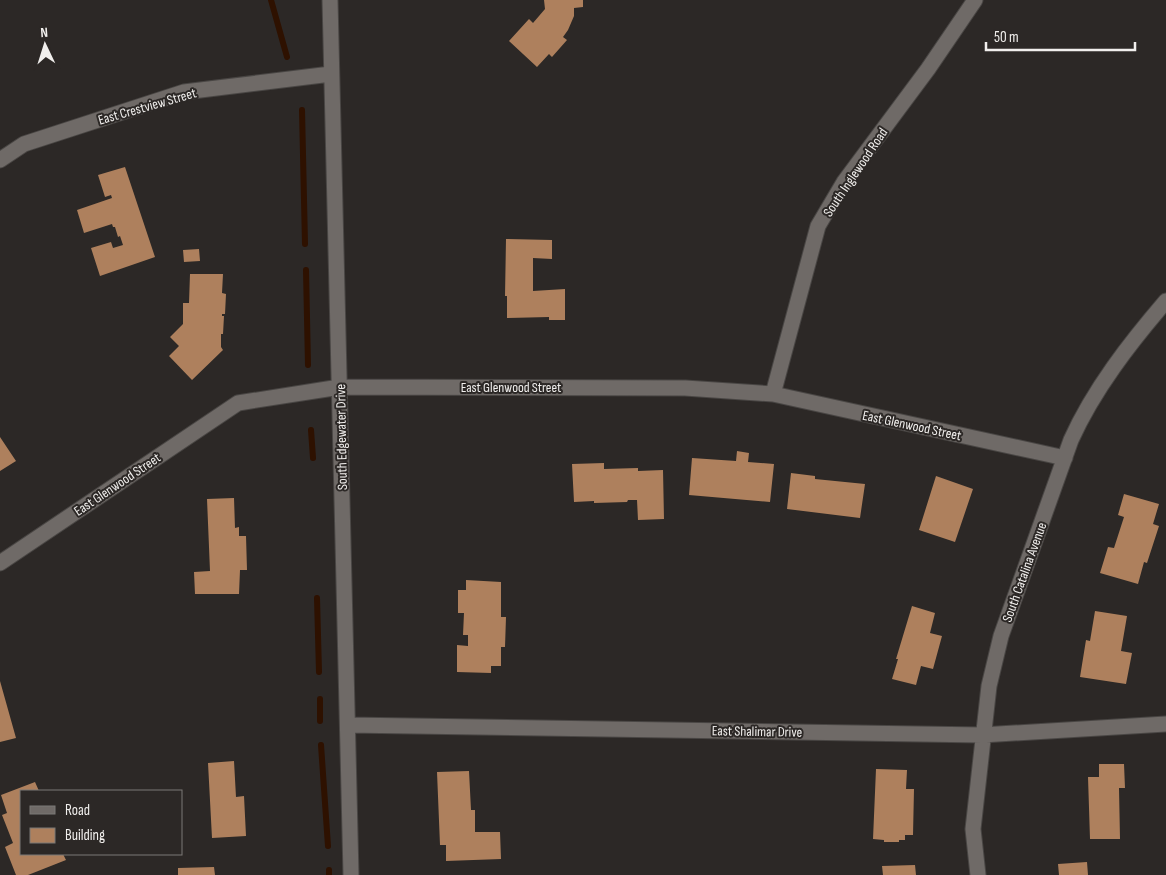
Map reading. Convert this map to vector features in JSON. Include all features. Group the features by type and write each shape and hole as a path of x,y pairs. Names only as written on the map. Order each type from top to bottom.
{"street":[{"name":"South Edgewater Drive","path":"330,0 352,875"},
{"name":"South Inglewood Road","path":"774,394 818,226 844,182 928,69 975,0"},
{"name":"East Crestview Street","path":"0,160 24,144 184,92 331,74"},
{"name":"South Catalina Avenue","path":"978,875 973,829 982,735 989,686 1002,636 1071,440 1087,406 1132,343 1166,301"},
{"name":"East Glenwood Street","path":"0,563 238,403 340,386 685,388 774,394 1065,458"},
{"name":"East Shalimar Drive","path":"348,724 982,735 1166,724"}],"building":[{"path":"544,0 583,0 583,7 574,8 574,16 563,37 567,40 552,57 549,54 537,67 509,41 529,19 533,23 545,9"},
{"path":"125,167 155,257 100,276 91,248 111,242 113,248 123,245 120,236 118,237 112,224 84,233 77,210 112,198 111,195 105,197 98,175"},
{"path":"506,239 552,240 552,259 533,258 533,291 565,289 565,320 549,320 549,317 507,318 507,296 505,296"},
{"path":"199,249 200,261 184,262 183,250"},
{"path":"190,274 223,274 222,293 226,294 225,314 222,314 224,316 223,334 221,334 221,347 223,350 192,380 169,356 179,346 170,337 183,324 183,303 189,303"},
{"path":"0,437 16,461 0,471"},
{"path":"737,451 749,453 748,462 774,464 770,502 689,495 692,458 736,461"},
{"path":"604,463 604,469 638,468 638,471 663,470 664,519 638,520 637,500 628,500 627,502 574,502 572,464"},
{"path":"791,473 815,476 815,479 865,484 860,518 787,509"},
{"path":"936,476 973,489 955,542 919,530"},
{"path":"1124,494 1159,504 1153,524 1159,526 1147,563 1144,562 1138,584 1100,573 1108,547 1114,548 1124,517 1118,515"},
{"path":"234,498 235,528 239,527 239,536 246,536 247,570 240,570 239,594 195,594 194,572 210,571 207,499"},
{"path":"466,580 501,582 501,617 506,617 505,647 501,647 501,666 491,666 491,673 457,672 457,645 468,646 468,635 463,635 464,613 458,613 458,590 466,590"},
{"path":"912,606 935,613 930,633 942,636 933,669 921,666 916,685 892,679"},
{"path":"1095,611 1127,616 1121,651 1132,653 1126,684 1080,677 1086,640 1090,641"},
{"path":"0,681 16,738 0,742"},
{"path":"234,761 236,797 244,796 246,836 212,838 208,763"},
{"path":"1099,764 1124,764 1125,788 1119,788 1120,839 1090,839 1088,777 1099,777"},
{"path":"876,769 907,770 906,789 914,789 913,835 905,835 905,840 884,842 884,840 873,839"},
{"path":"469,771 471,810 475,810 475,832 500,832 501,859 446,861 446,845 440,845 437,772"},
{"path":"35,782 39,790 20,790 20,855 64,855 66,860 28,875 16,875 5,847 13,843 2,815 7,813 1,795"},
{"path":"1087,862 1088,875 1059,875 1058,864"},
{"path":"915,865 916,875 883,875 882,866"},
{"path":"214,867 215,875 178,875 178,868"}],"waterway":[{"path":"271,0 287,57"},
{"path":"302,110 305,244"},
{"path":"306,270 308,365"},
{"path":"311,430 313,458"},
{"path":"317,598 319,672"},
{"path":"320,699 320,721"},
{"path":"321,745 328,846"},
{"path":"329,870 329,875"}]}
